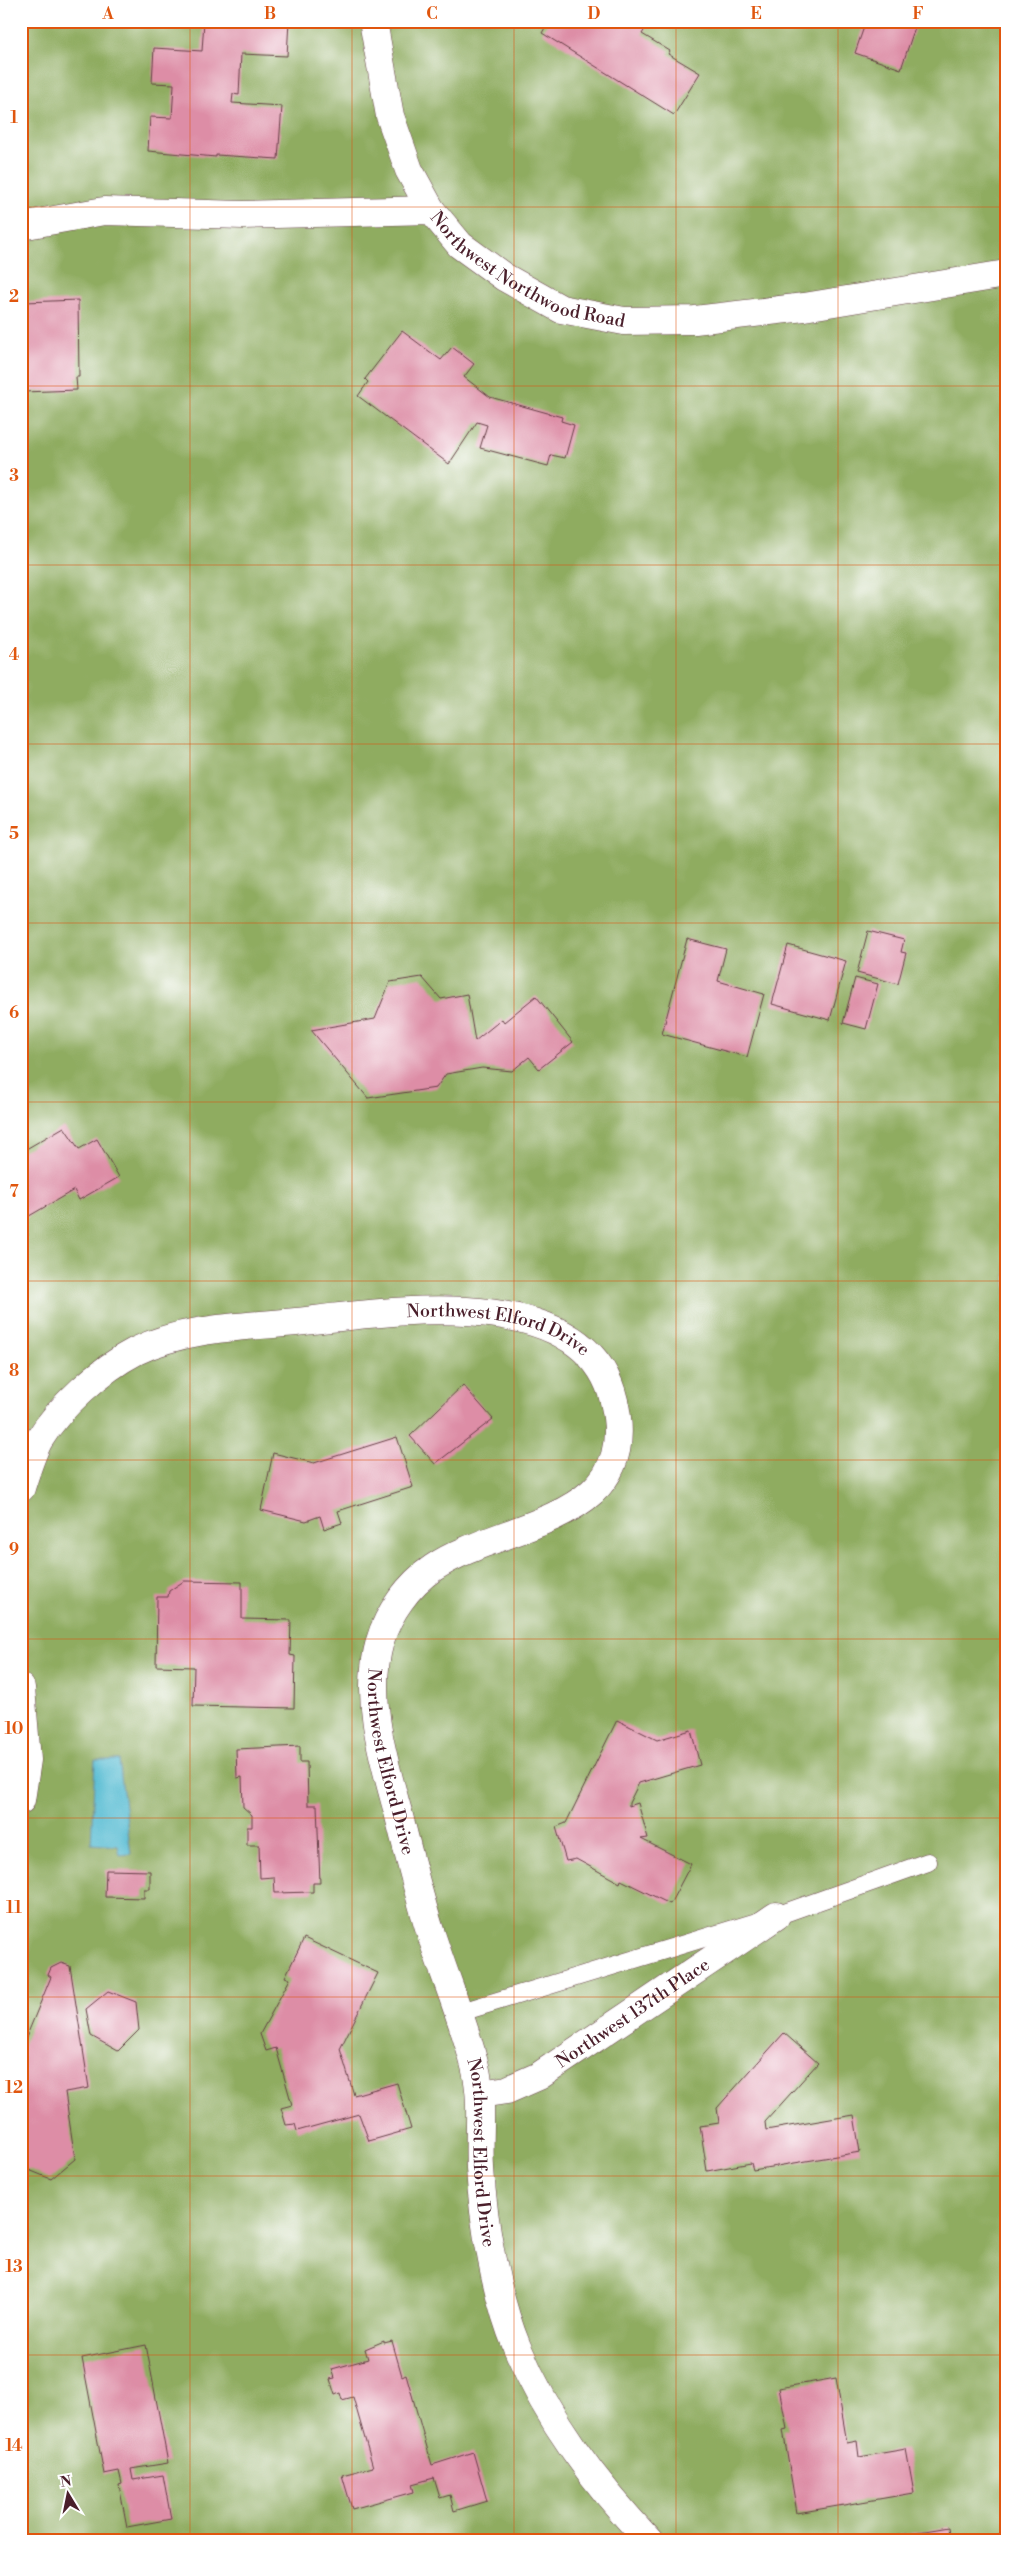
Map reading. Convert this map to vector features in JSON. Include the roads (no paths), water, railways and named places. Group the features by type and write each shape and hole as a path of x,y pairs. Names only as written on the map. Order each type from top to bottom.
{"street":[{"path":"373,21 390,116 409,170 431,210"},
{"name":"Northwest Northwood Road","path":"21,226 104,211 243,216 431,210 460,245 504,277 561,309 624,321 695,320 804,307 1006,274"},
{"name":"Northwest Elford Drive","path":"21,1488 34,1450 62,1409 131,1354 151,1344 181,1336 220,1329 345,1317 416,1312 477,1312 510,1317 546,1326 569,1338 598,1363 608,1380 618,1425 618,1446 613,1466 598,1487 574,1507 546,1520 468,1549 432,1568 409,1589 391,1615 380,1641 374,1676 375,1714 388,1774 430,1934 475,2066 482,2122 480,2164 484,2201 499,2294 508,2324 531,2377 564,2436 594,2479 649,2541"},
{"path":"21,1688 27,1760 21,1800"},
{"name":"Northwest 137th Place","path":"480,2094 507,2090 539,2076 776,1916"}],"lane":[{"path":"458,2013 776,1916 928,1862"}],"water":[{"path":"95,1760 119,1760 131,1854 120,1855 118,1846 91,1844"}]}
